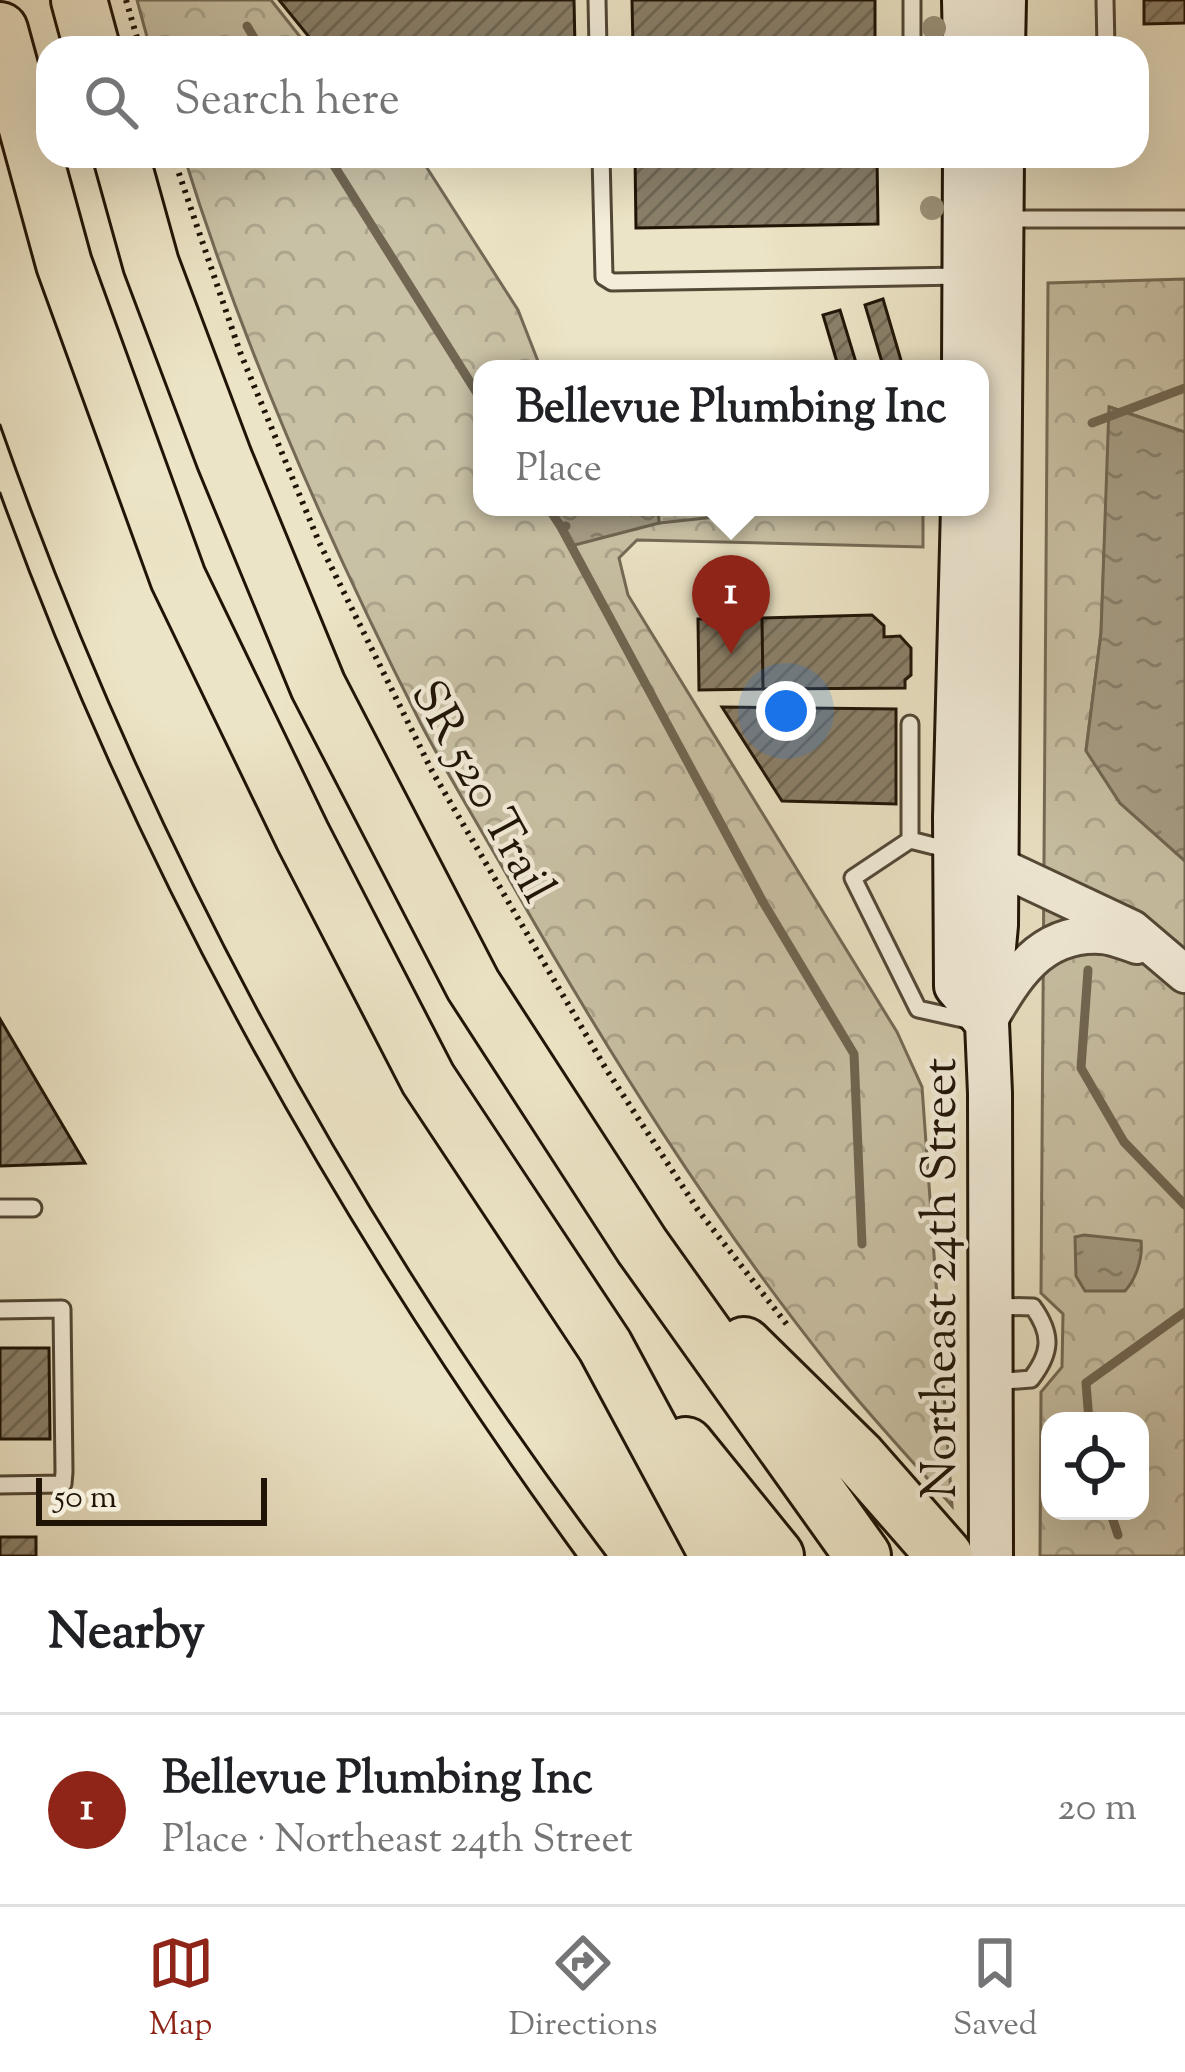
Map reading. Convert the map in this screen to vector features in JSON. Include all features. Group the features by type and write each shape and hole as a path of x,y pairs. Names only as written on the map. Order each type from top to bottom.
{"highway":[{"path":"79,0 89,36"},
{"path":"0,30 36,162"},
{"path":"38,168 64,264 178,578 303,836 428,1079 605,1346 718,1556"},
{"path":"124,168 151,264 318,686 473,986 642,1246 863,1556"},
{"path":"642,1246 859,1458 945,1556"},
{"path":"605,1346 776,1556"}],"main road":[{"path":"964,0 965,36"},
{"path":"1004,0 1004,36"},
{"path":"964,360 965,168"},
{"path":"987,1023 995,934 1002,168"},
{"name":"Northeast 24th Street","path":"963,516 956,986 987,1023 991,1556"},
{"path":"959,692 969,713 969,844 996,865"}],"street":[{"path":"996,865 1132,929 1171,962"},
{"path":"987,1023 1029,960 1057,943 1102,935 1171,962"}],"lane":[{"path":"597,0 598,36"},
{"path":"912,0 912,36"},
{"path":"1106,0 1106,36"},
{"path":"601,168 604,277 612,282 964,276"},
{"path":"1002,219 1185,219"},
{"path":"910,724 910,840"},
{"path":"955,851 910,840 853,878 918,1009 987,1023"},
{"path":"0,1208 33,1208"},
{"path":"0,1310 62,1309 64,1472 63,1484 0,1485"}],"path":[{"path":"126,0 136,36"},
{"name":"SR 520 Trail","path":"177,168 240,352 319,542 432,771 605,1069 698,1210 801,1342"}],"green space":[{"path":"137,0 271,0 300,36 147,36"},
{"path":"188,168 427,168 518,310 537,360 473,360 473,516 923,516 923,547 637,540 619,558 628,595 897,1032 922,1087 952,1506 788,1312 703,1194 585,1009 455,785 388,657 291,446"},
{"path":"1185,279 1185,432 1110,407 1101,633 1086,750 1120,803 1185,861 1185,1556 1040,1556 1041,1392 1062,1367 1063,1314 1041,1293 1048,283"},
{"path":"659,516 725,516 659,523"}],"water":[{"path":"1109,407 1185,432 1185,861 1120,803 1086,751 1101,633"},
{"path":"553,516 659,516 659,523 571,546"},
{"path":"1075,1237 1141,1241 1138,1268 1125,1291 1085,1291 1076,1276"}],"building":[{"path":"279,0 574,0 575,36 308,36"},
{"path":"632,0 875,0 875,36 633,36"},
{"path":"1144,0 1185,0 1185,23 1144,24"},
{"path":"635,168 877,168 878,224 636,228"},
{"path":"883,299 901,360 881,360 865,305"},
{"path":"840,310 855,360 836,360 823,315"},
{"path":"872,615 884,626 884,637 900,636 911,648 911,675 905,688 763,689 762,618"},
{"path":"762,618 763,689 699,690 698,619"},
{"path":"722,707 896,709 896,804 782,801"},
{"path":"0,1019 85,1163 0,1166"},
{"path":"0,1348 49,1348 50,1439 0,1439"},
{"path":"0,1537 36,1537 36,1556 0,1556"}],"waterway":[{"path":"247,26 253,36"},
{"path":"336,168 473,387"},
{"path":"1092,423 1185,388"},
{"path":"554,516 561,527 566,526"},
{"path":"561,527 763,902 854,1054 862,1244"},
{"path":"1088,970 1081,1068 1124,1142 1185,1205"},
{"path":"1088,1412 1086,1383 1185,1312"},
{"path":"1113,1520 1118,1535"}],"tram line":[{"path":"0,425 118,724 260,1014 422,1292 606,1556"},
{"path":"0,493 115,774 250,1045 405,1305 576,1556"}],"place":[{"name":"Bellevue Plumbing Inc","path":"731,654"}]}
